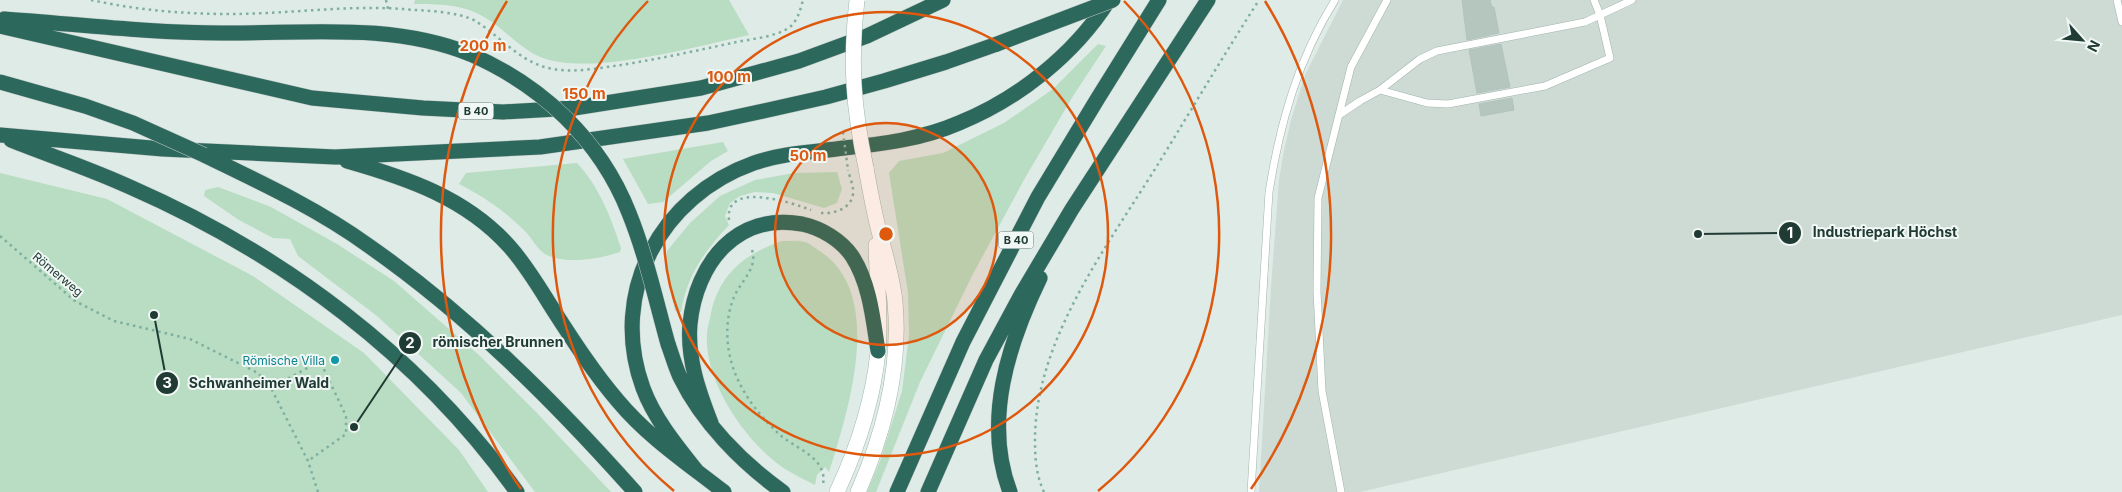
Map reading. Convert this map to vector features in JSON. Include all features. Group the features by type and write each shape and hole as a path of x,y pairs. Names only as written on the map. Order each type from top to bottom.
{"highway":[{"name":"B 40","path":"0,26 312,98 423,108 503,112 574,108 701,88 799,61 867,36 943,0"},
{"path":"696,470 669,435 649,402 638,374 633,341 635,296 642,270 654,244 677,212 712,183 754,163 777,156 911,139 958,124 978,115 1019,91 1056,62 1092,24 1109,0"},
{"path":"0,135 163,149 335,157 434,154 540,146 708,123 826,97 946,62 1113,0"},
{"name":"B 40","path":"897,492 964,342 1034,206 1159,0"},
{"name":"B 40","path":"928,492 986,360 1020,295 1072,209 1208,0"},
{"path":"0,19 96,27 220,33 376,33 412,37 455,48 493,64 536,91 577,129 600,158 617,186 630,213 668,344 680,377 696,404 742,458 764,479 783,492"},
{"path":"0,82 85,106 133,123 240,172 331,221 414,278 486,337 560,410 635,492"},
{"path":"0,135 131,187 201,221 285,270 334,305 388,348 428,387 469,432 517,492"},
{"path":"335,157 391,174 437,192 468,210 495,232 510,247 529,272 580,352 618,402 669,451 724,492"},
{"path":"1010,492 1000,451 998,419 1001,394 1022,319 1072,209"},
{"path":"711,423 694,377 690,334 692,312 704,275 719,250 733,238 753,227 780,221 811,226 827,234 843,246 850,254 862,276 871,310 878,351"}],"street":[{"path":"857,0 853,85 859,138 893,293 896,337 889,393 882,427 874,453 858,492"},
{"path":"829,490 851,459 868,407 878,351 879,327 874,211"}],"lane":[{"path":"1251,492 1269,192 1275,154 1290,95 1300,68 1335,0"},
{"path":"1341,492 1322,391 1316,244 1318,198 1351,67 1388,0"},
{"path":"1380,90 1427,103 1448,104 1545,86 1610,58 1600,15 1594,0"},
{"path":"1339,115 1380,90 1408,68 1437,51 1559,29 1585,22 1632,0"},
{"path":"2117,0 2122,22"}],"path":[{"path":"91,0 152,11 182,13 230,14 388,9 461,15 477,21 530,61 553,69 567,70 600,68 674,56 771,34 787,29 794,22 803,0"},
{"path":"386,0 388,9"},
{"path":"1044,492 1037,471 1035,428 1040,388 1055,342 1107,241 1259,0"},
{"path":"819,213 831,214 838,212 850,203 853,192 848,170"},
{"path":"729,220 734,203 751,197 766,197 786,201 812,210"},
{"name":"Römerweg","path":"0,236 75,301 114,321 190,339 258,373 271,388 308,460"},
{"path":"752,250 753,264 735,296 728,323 728,345 733,370 747,396 769,424 779,435 805,451 820,467 829,490"},
{"path":"271,388 320,362 346,416 346,434 308,460 318,492"}],"shaded area":[{"path":"1343,0 2122,0 2122,315 1360,492 1259,492 1271,287 1279,180 1284,150 1305,75"}],"green space":[{"path":"415,0 729,0 749,35 674,52 616,62 564,63 543,58 527,50 492,22 468,9 432,4 414,4"},
{"path":"1098,44 1106,46 1073,96 1025,178 973,274 920,382 876,492 867,492 880,461 902,391 909,335 908,293 889,173 899,161 943,153 1004,123 1053,89"},
{"path":"723,142 728,151 711,161 663,202 648,204 623,159"},
{"path":"577,163 592,183 604,204 621,248 620,252 582,260 562,259 545,254 510,217 485,199 459,184 466,173"},
{"path":"837,172 842,189 837,203 824,208 773,193 755,192 740,196 730,203 725,216 729,225 704,255 692,275 681,312 675,311 666,260 667,251 690,223 720,196 755,180 794,173"},
{"path":"0,173 107,199 253,276 364,353 459,450 488,492 0,492"},
{"path":"218,187 271,207 337,244 394,281 480,356 537,413 611,492 535,492 461,393 377,316 298,256 290,239 273,238 239,220 204,196 205,190"},
{"path":"782,241 808,243 839,269 851,294 857,323 852,386 845,417 829,472 825,467 817,475 815,485 785,469 771,458 743,428 720,391 708,353 707,332 711,313 720,287 727,276 757,252"}],"building":[{"path":"1462,0 1490,0 1492,7 1494,7 1499,33 1467,40"},
{"path":"1501,44 1510,87 1477,93 1469,50"},
{"path":"1512,98 1514,110 1481,116 1479,104"}],"place":[{"name":"Industriepark Höchst","path":"1698,234"},
{"name":"Schwanheimer Wald","path":"154,315"},
{"name":"Römische Villa","path":"335,360"},
{"name":"römischer Brunnen","path":"354,427"}]}
